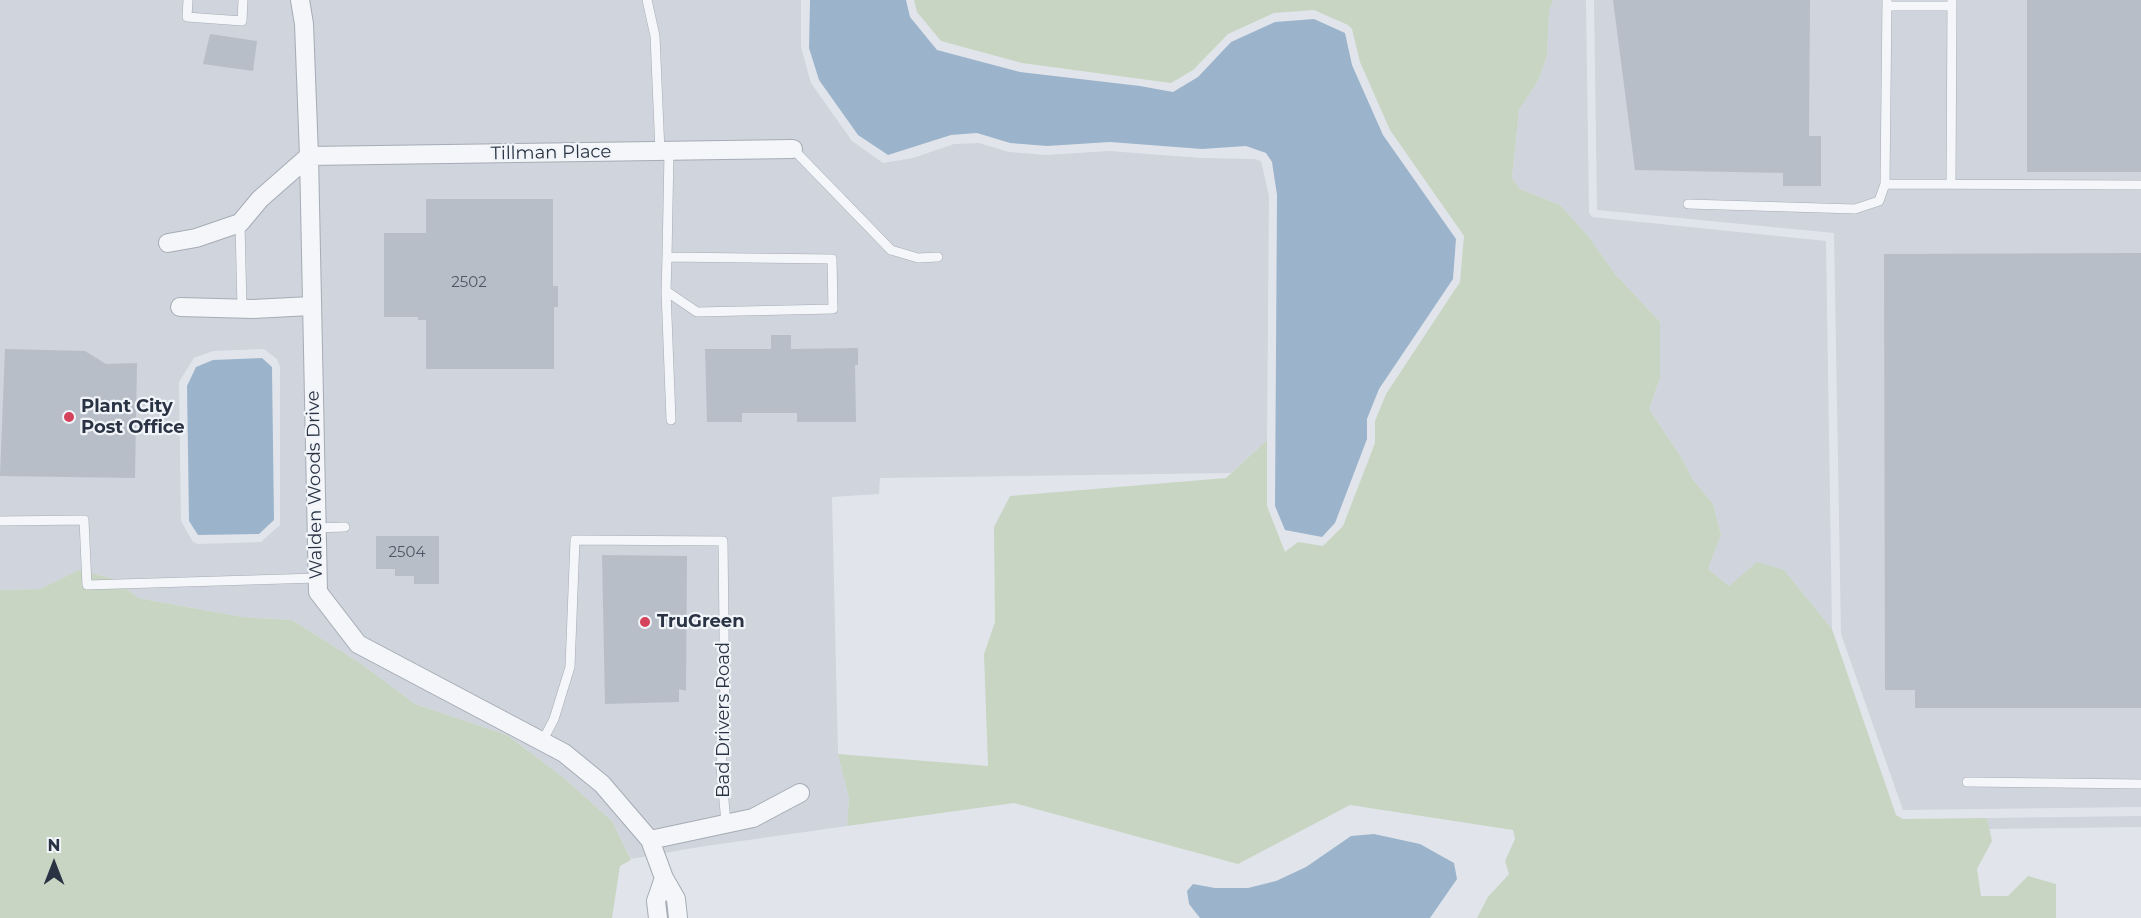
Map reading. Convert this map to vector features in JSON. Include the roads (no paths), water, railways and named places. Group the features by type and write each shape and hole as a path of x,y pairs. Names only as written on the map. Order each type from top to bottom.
{"street":[{"name":"Walden Woods Drive","path":"300,0 304,24 309,156 318,592 358,644 564,753 603,784 650,840 664,878 676,899 678,918"},
{"name":"Walden Woods Drive","path":"304,24 309,0"},
{"name":"Tillman Place","path":"309,156 793,149"},
{"path":"168,243 196,238 240,223 260,199 309,156"},
{"path":"180,308 242,309 311,306"},
{"path":"650,840 753,818 800,793"},
{"path":"658,918 656,901 664,878"}],"lane":[{"path":"188,0 187,17 242,21 243,0"},
{"path":"647,0 655,36 665,152 666,291 671,420"},
{"path":"1688,204 1855,209 1879,201 1885,184 1887,3 1952,3 1951,184"},
{"path":"793,149 891,250 918,258 938,257"},
{"path":"1885,184 2141,185"},
{"path":"240,223 242,309"},
{"path":"666,291 697,312 833,309 832,259 667,257"},
{"path":"0,521 84,520 87,585 316,578"},
{"path":"315,528 345,527"},
{"name":"Bad Drivers Road","path":"542,742 554,719 570,667 575,540 723,541 725,716 721,767 726,823"},
{"path":"1967,782 2141,784"}],"water":[{"path":"810,0 906,0 910,17 937,50 1020,72 1173,92 1198,77 1231,42 1275,22 1314,19 1345,33 1352,65 1383,135 1456,239 1453,279 1379,389 1367,419 1367,439 1335,523 1322,537 1285,530 1275,506 1277,195 1272,162 1266,153 1246,146 1202,149 1110,142 1047,146 1010,143 977,133 951,135 888,155 858,135 819,80 809,48"},
{"path":"262,358 272,367 274,520 259,534 198,535 189,521 187,386 196,367 213,360"},
{"path":"1374,834 1420,844 1454,863 1457,879 1430,918 1200,918 1189,904 1187,891 1193,884 1215,888 1248,888 1276,881 1306,867 1351,836"}],"place":[{"name":"Plant City Post Office","path":"69,417"},
{"name":"TruGreen","path":"645,622"}]}
